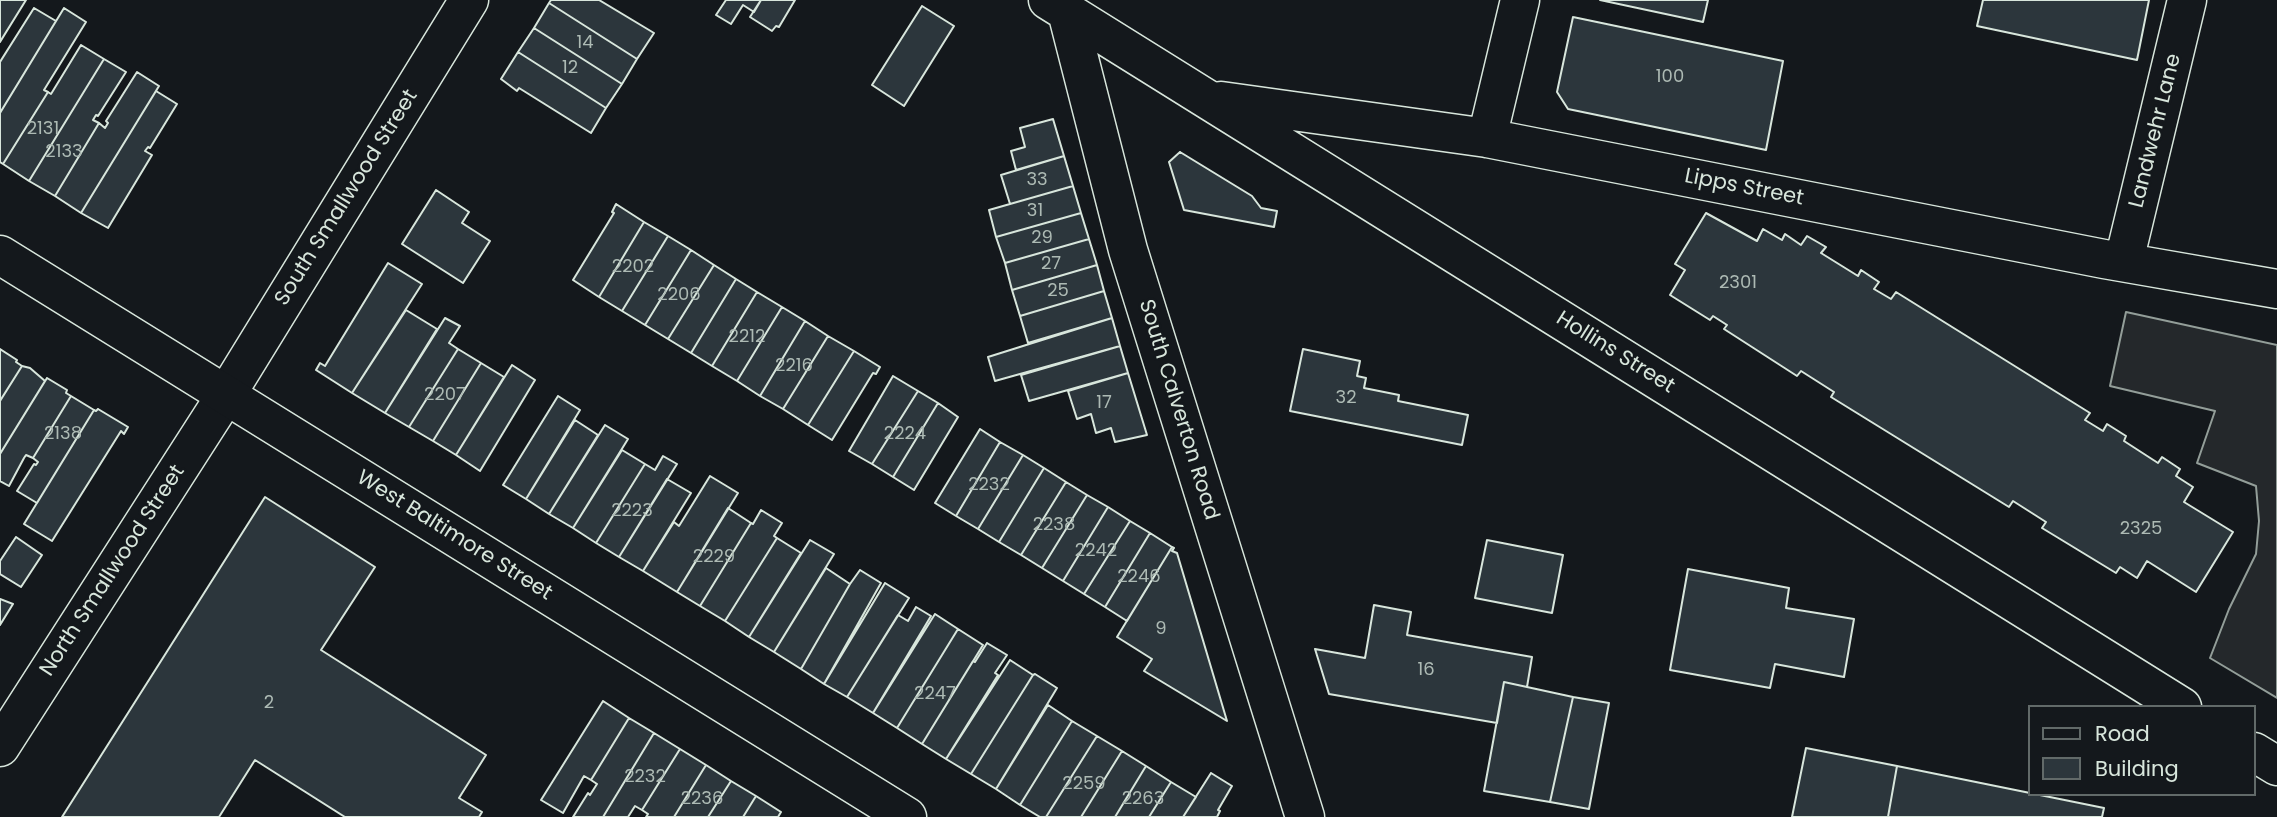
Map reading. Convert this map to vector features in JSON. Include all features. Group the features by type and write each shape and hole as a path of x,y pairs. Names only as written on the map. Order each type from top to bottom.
{"street":[{"name":"South Smallwood Street","path":"226,395 469,0"},
{"path":"1486,138 1520,0"},
{"name":"Landwehr Lane","path":"2124,261 2187,0"},
{"name":"Hollins Street","path":"1060,4 2179,705"},
{"name":"South Calverton Road","path":"1060,4 1128,250 1305,817"},
{"name":"Lipps Street","path":"1209,99 1486,138 2104,259 2277,289"},
{"name":"West Baltimore Street","path":"0,255 907,817"},
{"name":"North Smallwood Street","path":"0,747 226,395"},
{"path":"2256,753 2277,766"}],"shaded area":[{"path":"2126,312 2277,345 2277,698 2210,658 2229,609 2256,554 2259,521 2256,486 2197,463 2215,411 2110,386"}],"building":[{"path":"0,0 26,0 0,42"},
{"path":"551,0 599,0 654,33 637,59 549,3"},
{"path":"726,0 761,0 754,12 743,5 731,24 716,15"},
{"path":"761,0 795,0 779,27 776,26 772,31 750,17"},
{"path":"1600,0 1708,0 1703,22"},
{"path":"1983,0 2149,0 2137,60 1977,26"},
{"path":"549,3 637,59 622,84 534,28"},
{"path":"922,6 954,26 904,106 872,85"},
{"path":"34,8 56,21 0,113 0,62"},
{"path":"64,8 86,22 44,90 48,92 3,164 0,162 0,113"},
{"path":"1573,17 1783,61 1766,150 1568,109 1557,92"},
{"path":"534,28 622,84 606,108 518,52"},
{"path":"81,45 104,59 29,181 3,164"},
{"path":"518,52 606,108 591,133 501,79"},
{"path":"104,59 126,72 93,120 99,123 55,196 29,181"},
{"path":"137,72 159,86 81,213 55,196 99,123 105,128 108,123 106,121"},
{"path":"156,91 177,104 150,148 145,151 152,155 108,228 81,213"},
{"path":"1053,119 1064,156 1016,170 1011,151 1025,147 1020,128"},
{"path":"1180,152 1252,196 1261,208 1277,211 1274,227 1184,210 1169,162"},
{"path":"1064,156 1073,186 1010,204 1001,175"},
{"path":"1073,186 1081,213 996,237 989,210"},
{"path":"436,190 469,212 462,223 490,241 463,283 402,244"},
{"path":"616,204 644,222 599,297 573,280 614,213 612,212"},
{"path":"1081,213 1089,239 1005,263 996,237"},
{"path":"1706,213 1757,241 1763,229 1782,240 1785,234 1801,245 1807,236 1826,247 1821,253 1858,276 1861,270 1879,282 1874,289 1891,299 1896,292 2090,413 2085,420 2103,431 2107,424 2126,436 2124,441 2158,463 2162,457 2180,469 2176,476 2193,487 2184,502 2233,532 2196,592 2147,561 2137,578 2120,567 2116,573 2042,528 2046,522 2013,501 2009,507 1831,397 1834,392 1801,371 1797,376 1724,329 1727,325 1713,316 1710,320 1670,295 1685,270 1675,264"},
{"path":"644,222 668,236 622,311 599,297"},
{"path":"668,236 691,250 645,325 622,311"},
{"path":"1089,239 1097,265 1012,290 1005,263"},
{"path":"691,250 714,265 668,339 645,325"},
{"path":"388,263 422,284 352,393 316,370 320,363 325,366"},
{"path":"714,265 736,279 691,353 668,339"},
{"path":"1097,265 1104,291 1020,316 1012,290"},
{"path":"736,279 757,292 712,366 691,353"},
{"path":"1104,291 1112,318 1028,343 1020,316"},
{"path":"757,292 782,307 737,381 712,366"},
{"path":"782,307 805,321 760,396 737,381"},
{"path":"406,310 437,329 385,413 352,393"},
{"path":"445,318 460,326 449,343 458,349 409,427 385,413"},
{"path":"1112,318 1120,346 995,381 988,357"},
{"path":"805,321 828,336 783,409 760,396"},
{"path":"828,336 854,351 808,425 783,409"},
{"path":"1120,346 1128,373 1029,401 1021,375"},
{"path":"0,349 22,366 0,401"},
{"path":"458,349 481,363 433,441 409,427"},
{"path":"1303,349 1360,361 1357,376 1366,378 1364,388 1399,395 1398,401 1468,415 1462,445 1290,411"},
{"path":"854,351 880,367 876,374 873,373 832,440 808,425"},
{"path":"481,363 504,377 456,455 433,441"},
{"path":"512,365 535,380 480,471 456,455"},
{"path":"22,366 30,368 45,381 0,454 0,401"},
{"path":"1128,373 1147,435 1115,442 1111,428 1096,433 1091,414 1077,419 1068,391"},
{"path":"893,376 918,391 872,464 849,451"},
{"path":"47,378 67,390 66,393 71,396 33,458 26,455 9,486 0,481 0,454"},
{"path":"918,391 938,403 893,477 872,464"},
{"path":"71,396 94,410 37,503 17,491 38,462 33,458"},
{"path":"558,396 580,410 526,499 503,485"},
{"path":"938,403 958,417 914,490 893,477"},
{"path":"98,409 128,427 124,434 121,431 52,541 24,524 94,410"},
{"path":"575,420 598,435 549,514 526,499"},
{"path":"605,425 628,439 573,528 549,514"},
{"path":"980,429 1000,442 956,516 935,503"},
{"path":"1000,442 1023,455 978,529 956,516"},
{"path":"622,450 645,464 596,543 573,528"},
{"path":"1023,455 1044,468 999,542 978,529"},
{"path":"663,456 677,464 619,557 596,543 645,464 655,470"},
{"path":"1044,468 1066,482 1021,555 999,542"},
{"path":"710,476 738,493 677,592 643,571 674,522 679,526"},
{"path":"667,479 691,493 643,571 619,557"},
{"path":"1066,482 1087,495 1042,568 1021,555"},
{"path":"1087,495 1108,507 1063,581 1042,568"},
{"path":"265,497 375,567 321,650 486,755 459,798 482,812 479,817 345,817 255,760 219,817 62,817"},
{"path":"1108,507 1130,521 1084,594 1063,581"},
{"path":"728,508 751,523 700,606 677,592"},
{"path":"761,510 782,523 774,536 777,538 725,621 700,606"},
{"path":"1130,521 1150,533 1105,607 1084,594"},
{"path":"1150,533 1172,547 1127,621 1105,607"},
{"path":"16,537 42,555 21,587 0,574 0,561"},
{"path":"777,538 801,553 749,637 725,621"},
{"path":"810,540 834,554 774,652 749,637"},
{"path":"1487,540 1563,555 1552,613 1475,598"},
{"path":"1172,547 1172,551 1177,553 1227,721 1144,671 1152,659 1117,637"},
{"path":"826,568 850,584 801,669 774,652"},
{"path":"1688,569 1789,588 1786,608 1854,619 1844,677 1775,664 1770,688 1670,670"},
{"path":"860,570 881,583 824,684 801,669"},
{"path":"885,583 909,598 847,697 824,684"},
{"path":"0,599 13,604 0,625"},
{"path":"1374,605 1411,612 1407,635 1532,657 1527,687 1504,682 1497,723 1329,694 1315,649 1365,658"},
{"path":"916,607 931,616 873,713 847,697 898,615 908,621"},
{"path":"935,614 958,629 897,728 873,713"},
{"path":"958,629 983,645 922,744 897,728"},
{"path":"987,643 1007,655 995,673 998,675 946,759 922,744"},
{"path":"1010,660 1033,675 971,774 946,759"},
{"path":"1035,674 1057,688 996,789 971,774"},
{"path":"1504,682 1573,697 1550,802 1484,791"},
{"path":"1573,697 1609,703 1589,809 1550,802"},
{"path":"603,701 629,718 591,780 584,776 563,813 541,800"},
{"path":"1048,705 1072,721 1020,805 996,789"},
{"path":"629,718 654,733 603,817 573,817 597,784 591,780"},
{"path":"1072,721 1097,736 1046,817 1040,817 1020,805"},
{"path":"654,733 680,749 642,810 635,806 628,817 603,817"},
{"path":"1097,736 1122,751 1081,817 1046,817"},
{"path":"1806,748 1897,766 1888,817 1792,817"},
{"path":"680,749 706,765 674,817 646,817 648,814 642,810"},
{"path":"1122,751 1146,766 1115,817 1081,817"},
{"path":"706,765 731,781 708,817 674,817"},
{"path":"1146,766 1171,782 1149,817 1115,817"},
{"path":"1897,766 2028,793 2028,796 2045,796 2104,808 2102,817 1888,817"},
{"path":"1211,773 1232,786 1218,810 1220,811 1217,817 1183,817"},
{"path":"731,781 756,796 743,817 708,817"},
{"path":"1171,782 1196,797 1183,817 1149,817"},
{"path":"756,796 781,812 778,817 743,817"}]}
